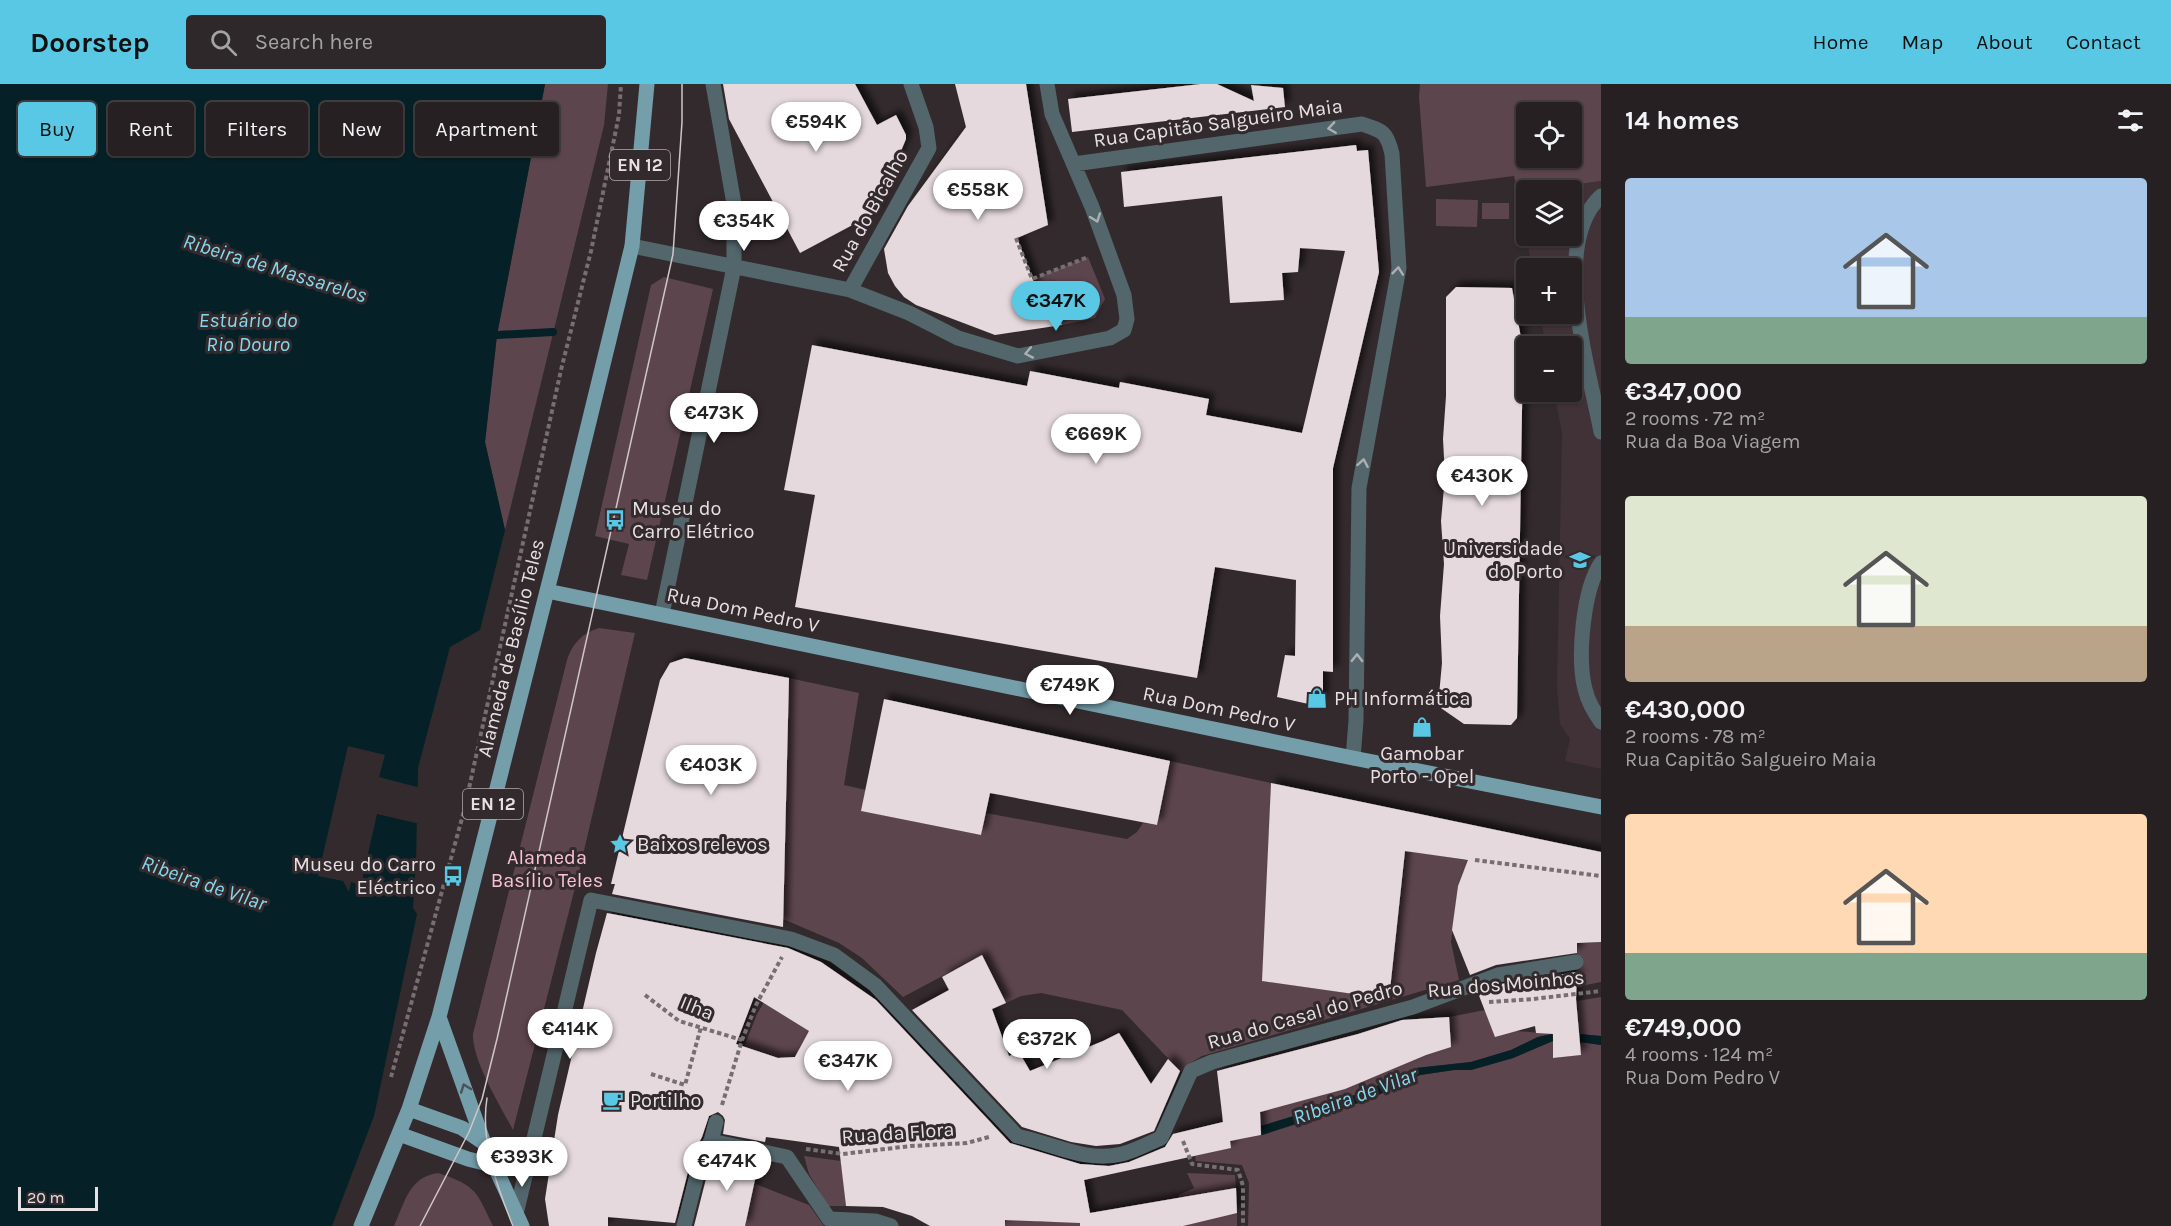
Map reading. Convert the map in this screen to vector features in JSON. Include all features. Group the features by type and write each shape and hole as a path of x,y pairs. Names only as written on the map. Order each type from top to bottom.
{"main road":[{"name":"EN 12","path":"632,246 648,84"},
{"name":"Alameda de Basílio Teles","path":"361,1226 409,1109 439,1017 632,246"},
{"name":"Rua Dom Pedro V","path":"547,591 1601,807"},
{"path":"439,1017 492,1165 519,1220"},
{"path":"409,1109 462,1128 484,1143"},
{"path":"399,1134 468,1160 492,1165"}],"street":[{"path":"662,614 734,267 734,204 713,84"},
{"name":"Rua do Bicalho","path":"850,290 929,148 926,127 911,84"},
{"path":"632,246 850,290 909,313 958,338 1018,356 1118,335 1124,330 1127,319 1124,294 1092,207 1052,114 1047,84"},
{"name":"Rua Capitão Salgueiro Maia","path":"1074,164 1362,124 1382,131 1388,138 1392,154 1399,268 1359,488 1356,721 1353,758"},
{"path":"1601,196 1586,217 1577,242 1576,277 1580,334 1601,432"},
{"path":"1601,563 1585,607 1581,667 1591,707 1601,722"},
{"path":"519,1220 591,900 834,955 875,985 1014,1132"},
{"name":"Rua do Casal do Pedro","path":"1014,1132 1076,1153 1098,1157 1123,1154 1161,1138 1174,1126 1191,1071 1212,1062 1413,1007 1498,975 1576,962"},
{"path":"684,1226 701,1159 711,1141 716,1122"},
{"path":"711,1141 787,1157 829,1219 875,1221 891,1226"}],"path":[{"path":"391,1077 469,789 561,369 591,251 619,115 621,84"},
{"path":"1016,238 1032,279 1088,256"},
{"path":"1475,860 1601,876"},
{"path":"716,1122 742,1040 756,1005 788,946"},
{"name":"Rua dos Moinhos","path":"1485,1002 1601,991"},
{"name":"Ilha","path":"645,995 679,1021 742,1040"},
{"path":"651,1074 685,1084 701,1027"},
{"path":"1174,1126 1192,1164 1238,1170 1243,1186 1243,1226"},
{"name":"Rua da Flora","path":"787,1157 799,1149 843,1154 910,1146 967,1143 1014,1132"}],"shaded area":[{"name":"Universidade do Porto","path":"1601,181 1601,769 1565,761 1570,739 1560,724 1557,687 1562,433 1556,402 1582,402 1582,336 1544,336 1542,324 1582,324 1582,258 1530,258 1528,246 1582,246 1582,183"}],"green space":[{"path":"545,84 608,84 604,125 505,530 485,442 497,335 531,156 559,156 559,102 542,102"},
{"path":"1420,84 1601,84 1601,181 1582,184 1582,180 1516,180 1516,184 1514,176 1426,187"},
{"path":"1436,199 1478,200 1477,227 1436,226"},
{"path":"1482,203 1509,203 1509,219 1482,219"},
{"path":"1088,257 1105,299 1095,318 1062,325 1048,287 1036,291 1032,279"},
{"path":"664,277 713,289 647,580 621,575 629,544 595,536 651,285"},
{"name":"Alameda Basílio Teles","path":"599,628 635,633 578,876 513,1130 482,1069 473,1034 567,660 578,640"},
{"path":"789,678 859,693 844,785 866,790 862,811 981,835 986,813 1127,839 1137,832 1143,823 1157,825 1170,761 1271,783 1263,981 1389,999 1410,811 1431,816 1429,854 1465,860 1466,855 1475,864 1464,871 1458,886 1451,942 1459,980 1202,1056 1187,1065 1181,1072 1122,1010 1041,993 1021,996 1006,1003 982,955 903,997 862,958 839,943 783,919"},
{"path":"1601,942 1601,982 1576,987 1577,943"},
{"path":"1601,997 1601,1036 1579,1034 1577,1001"},
{"path":"766,999 809,1031 816,1059 778,1058 744,1047 757,1014"},
{"path":"1485,1010 1517,1031 1552,1034 1471,1062 1416,1068 1366,1091 1261,1126 1255,1113 1354,1085 1449,1017"},
{"path":"1553,1041 1553,1058 1581,1055 1580,1042 1601,1045 1601,1226 1248,1226 1249,1183 1242,1165 1196,1161 1195,1156 1230,1148 1230,1141 1262,1135 1313,1119 1370,1099 1420,1075 1471,1070 1513,1058"},
{"path":"804,1156 841,1161 846,1206 828,1206 809,1174"},
{"path":"438,1173 461,1182 474,1191 493,1226 394,1226 414,1185 428,1175"},
{"path":"1187,1173 1235,1175 1236,1188 1188,1197 1237,1213 1237,1226 1184,1226 1179,1195 1194,1188"},
{"path":"753,1183 809,1205 824,1226 745,1226"},
{"path":"1006,1211 1040,1222 1102,1218 1105,1226 1005,1226"}],"water":[{"name":"Estuário do Rio Douro","path":"0,84 545,84 542,102 415,102 415,156 531,156 497,335 485,442 505,530 480,630 450,647 418,768 413,908 417,914 374,1116 332,1226 0,1226"},
{"name":"Ribeira de Vilar","path":"1552,1034 1553,1041 1513,1058 1471,1070 1420,1075 1370,1099 1262,1135 1261,1126 1366,1091 1416,1068 1471,1062"},
{"path":"1579,1034 1601,1036 1601,1045 1580,1042"}],"pier":[{"path":"348,746 385,755 379,777 421,788 420,824 377,814 361,885 351,882 349,892 343,881 318,876"}],"building":[{"path":"723,84 855,84 877,125 896,115 906,139 875,213 800,253 729,119"},
{"path":"955,84 1026,84 1048,225 1017,238 1037,291 1047,287 1062,325 995,335 916,305 904,297 888,273 884,249 908,206 966,127"},
{"path":"1217,84 1254,101 1251,85 1283,88 1285,107 1072,132 1068,99"},
{"path":"1356,145 1357,151 1368,150 1379,272 1333,468 1333,672 1323,671 1321,703 1313,705 1277,697 1285,655 1295,656 1296,580 1215,567 1197,678 795,607 815,495 784,490 812,345 1027,386 1030,371 1119,388 1120,382 1209,399 1206,415 1302,433 1345,251 1300,248 1298,272 1282,273 1284,300 1230,303 1222,196 1124,207 1121,172"},
{"path":"1456,287 1512,288 1516,324 1518,324 1521,336 1516,336 1516,402 1522,402 1517,718 1511,725 1464,724 1438,706 1442,663 1440,616 1444,564 1441,521 1445,476 1443,439 1446,396 1446,297"},
{"path":"685,658 789,678 783,927 612,894 615,884 611,884 660,680 670,663"},
{"path":"884,699 1170,761 1157,825 990,793 981,835 861,811"},
{"path":"1271,783 1601,852 1601,942 1577,943 1577,953 1496,965 1470,975 1452,930 1458,886 1468,860 1405,851 1389,999 1262,981"},
{"path":"607,913 788,948 821,962 876,1000 1010,1143 1080,1164 1109,1166 1129,1162 1165,1147 1173,1134 1223,1122 1217,1071 1358,1034 1402,1020 1449,1017 1451,1047 1345,1089 1260,1112 1261,1135 1230,1141 1231,1148 1084,1180 1090,1213 1236,1188 1237,1213 1183,1226 1080,1226 1080,1223 1005,1220 1005,1226 930,1226 912,1216 883,1207 846,1206 839,1147 766,1137 765,1142 723,1134 725,1120 718,1112 709,1116 692,1156 675,1223 608,1217 608,1226 549,1226 545,1199 558,1115","holes":["754,997 809,1031 795,1057 778,1058 736,1044"]},
{"path":"982,955 1006,1003 992,1009 1009,1056 1019,1052 1030,1071 1119,1033 1151,1084 1168,1059 1180,1071 1154,1131 1120,1144 1096,1146 1071,1142 1022,1127 912,1010 949,990 942,977"},
{"path":"1577,972 1576,999 1581,1055 1553,1058 1553,1034 1536,1033 1535,1026 1495,1037 1478,993 1501,984"},
{"path":"716,1152 759,1161 745,1226 694,1226 710,1163"}],"waterway":[{"name":"Ribeira de Massarelos","path":"488,332 497,335 553,332"}],"tram line":[{"path":"420,1226 469,1132 482,1099 497,1039 673,254 682,122 682,84"},
{"path":"487,1098 486,1131 491,1164 513,1226"}],"place":[{"name":"Museu do Carro Elétrico","path":"615,520"},
{"name":"Universidade do Porto","path":"1580,560"},
{"name":"PH Informática","path":"1317,698"},
{"name":"Gamobar Porto - Opel","path":"1422,727"},
{"name":"Baixos relevos","path":"620,844"},
{"name":"Museu do Carro Eléctrico","path":"453,876"},
{"name":"Portilho","path":"613,1100"}]}
